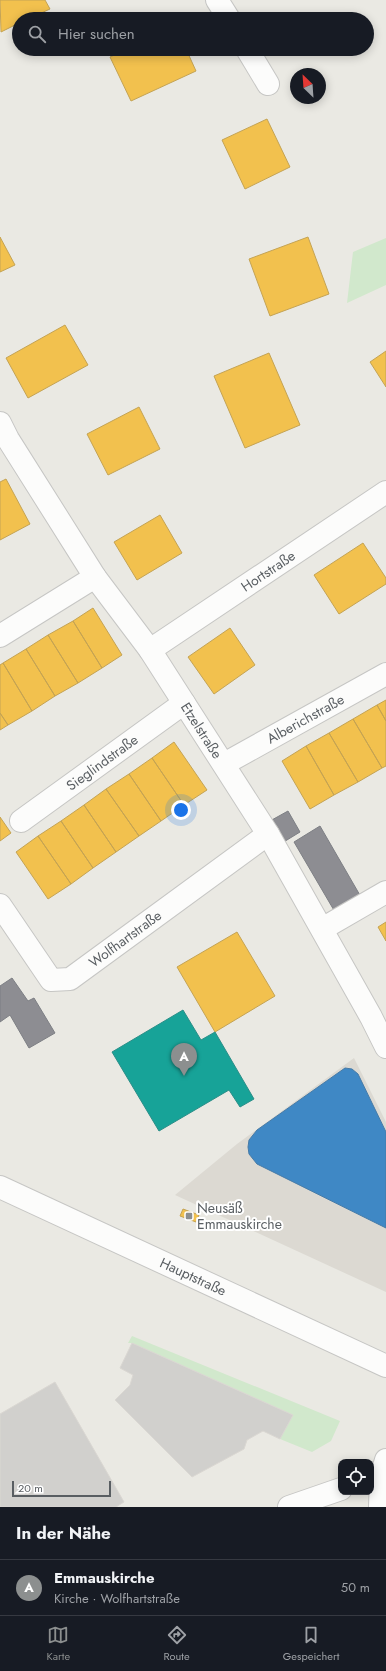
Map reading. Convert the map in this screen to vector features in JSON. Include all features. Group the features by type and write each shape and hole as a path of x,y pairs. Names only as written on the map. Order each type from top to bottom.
{"street":[{"path":"217,0 225,12"},
{"path":"251,56 268,84"},
{"name":"Etzelstraße","path":"3,435 95,577 150,650 268,834 371,1017 386,1047"},
{"name":"Hortstraße","path":"150,650 386,492"},
{"path":"0,636 95,577"},
{"name":"Alberichstraße","path":"224,764 386,674"},
{"name":"Sieglindstraße","path":"20,822 184,703"},
{"name":"Wolfhartstraße","path":"0,905 51,980 70,979 268,834"},
{"path":"322,929 386,892"},
{"name":"Hauptstraße","path":"0,1187 386,1366"},
{"path":"379,1472 380,1507"},
{"path":"289,1507 338,1490"}],"shaded area":[{"path":"354,1058 386,1122 386,1292 175,1195 237,1144"}],"green space":[{"path":"386,238 386,285 347,303 353,252"},
{"path":"132,1336 340,1421 331,1441 312,1452 280,1439 293,1415 132,1343 128,1343"}],"building: Wohnen":[{"path":"0,0 45,0 50,9 43,12 12,12 12,26 1,32"},
{"path":"189,56 196,71 131,101 110,57"},
{"path":"267,119 290,167 245,189 222,140"},
{"path":"0,237 15,265 0,272"},
{"path":"308,237 329,294 270,316 249,259"},
{"path":"65,325 88,365 28,398 6,358"},
{"path":"386,351 386,387 370,362"},
{"path":"269,353 300,425 245,448 214,376"},
{"path":"139,407 160,449 108,475 87,434"},
{"path":"6,479 30,524 0,540 0,482"},
{"path":"160,515 182,553 137,580 114,542"},
{"path":"363,543 386,578 386,584 339,614 314,575"},
{"path":"93,608 122,655 102,668 73,621"},
{"path":"73,621 102,668 78,683 48,635"},
{"path":"230,628 255,665 214,694 188,657"},
{"path":"48,635 78,683 55,696 26,649"},
{"path":"26,649 55,696 32,711 3,663"},
{"path":"3,663 32,711 8,725 0,713 0,665"},
{"path":"386,700 386,721 377,705"},
{"path":"377,705 386,721 386,766 382,768 353,719"},
{"path":"0,713 8,725 0,730"},
{"path":"353,719 382,768 358,782 329,733"},
{"path":"329,733 358,782 334,795 306,746"},
{"path":"174,742 207,790 184,805 152,758"},
{"path":"306,746 334,795 310,809 282,761"},
{"path":"152,758 184,805 161,821 129,774"},
{"path":"129,774 161,821 139,836 106,789"},
{"path":"106,789 139,836 116,852 84,805"},
{"path":"84,805 116,852 93,868 61,821"},
{"path":"0,817 11,833 0,841"},
{"path":"61,821 93,868 71,884 38,836"},
{"path":"38,836 71,884 48,899 16,852"},
{"path":"386,922 386,941 378,927"},
{"path":"237,932 275,996 215,1032 177,967"},
{"path":"183,1209 199,1215 196,1222 180,1216"}],"building: Schulen":[{"path":"345,1068 352,1069 358,1074 386,1132 386,1228 257,1164 249,1154 249,1140 257,1130"}],"building: Öffentlich":[{"path":"183,1010 201,1040 215,1032 254,1099 240,1107 229,1090 159,1131 112,1052"}],"building: Industrie":[{"path":"288,811 300,832 282,843 270,821"},
{"path":"320,826 361,897 335,912 294,842"},
{"path":"12,978 28,1001 34,998 55,1033 29,1048 10,1015 0,1022 0,986"}],"building: Sonstige":[{"path":"132,1343 293,1415 280,1439 263,1431 247,1440 244,1449 192,1477 115,1400 130,1385 133,1375 120,1368"},
{"path":"55,1382 124,1502 116,1507 0,1507 0,1414"}],"place":[{"name":"Emmauskirche","path":"184,1076"},
{"name":"Neusäß Emmauskirche","path":"189,1216"}]}
